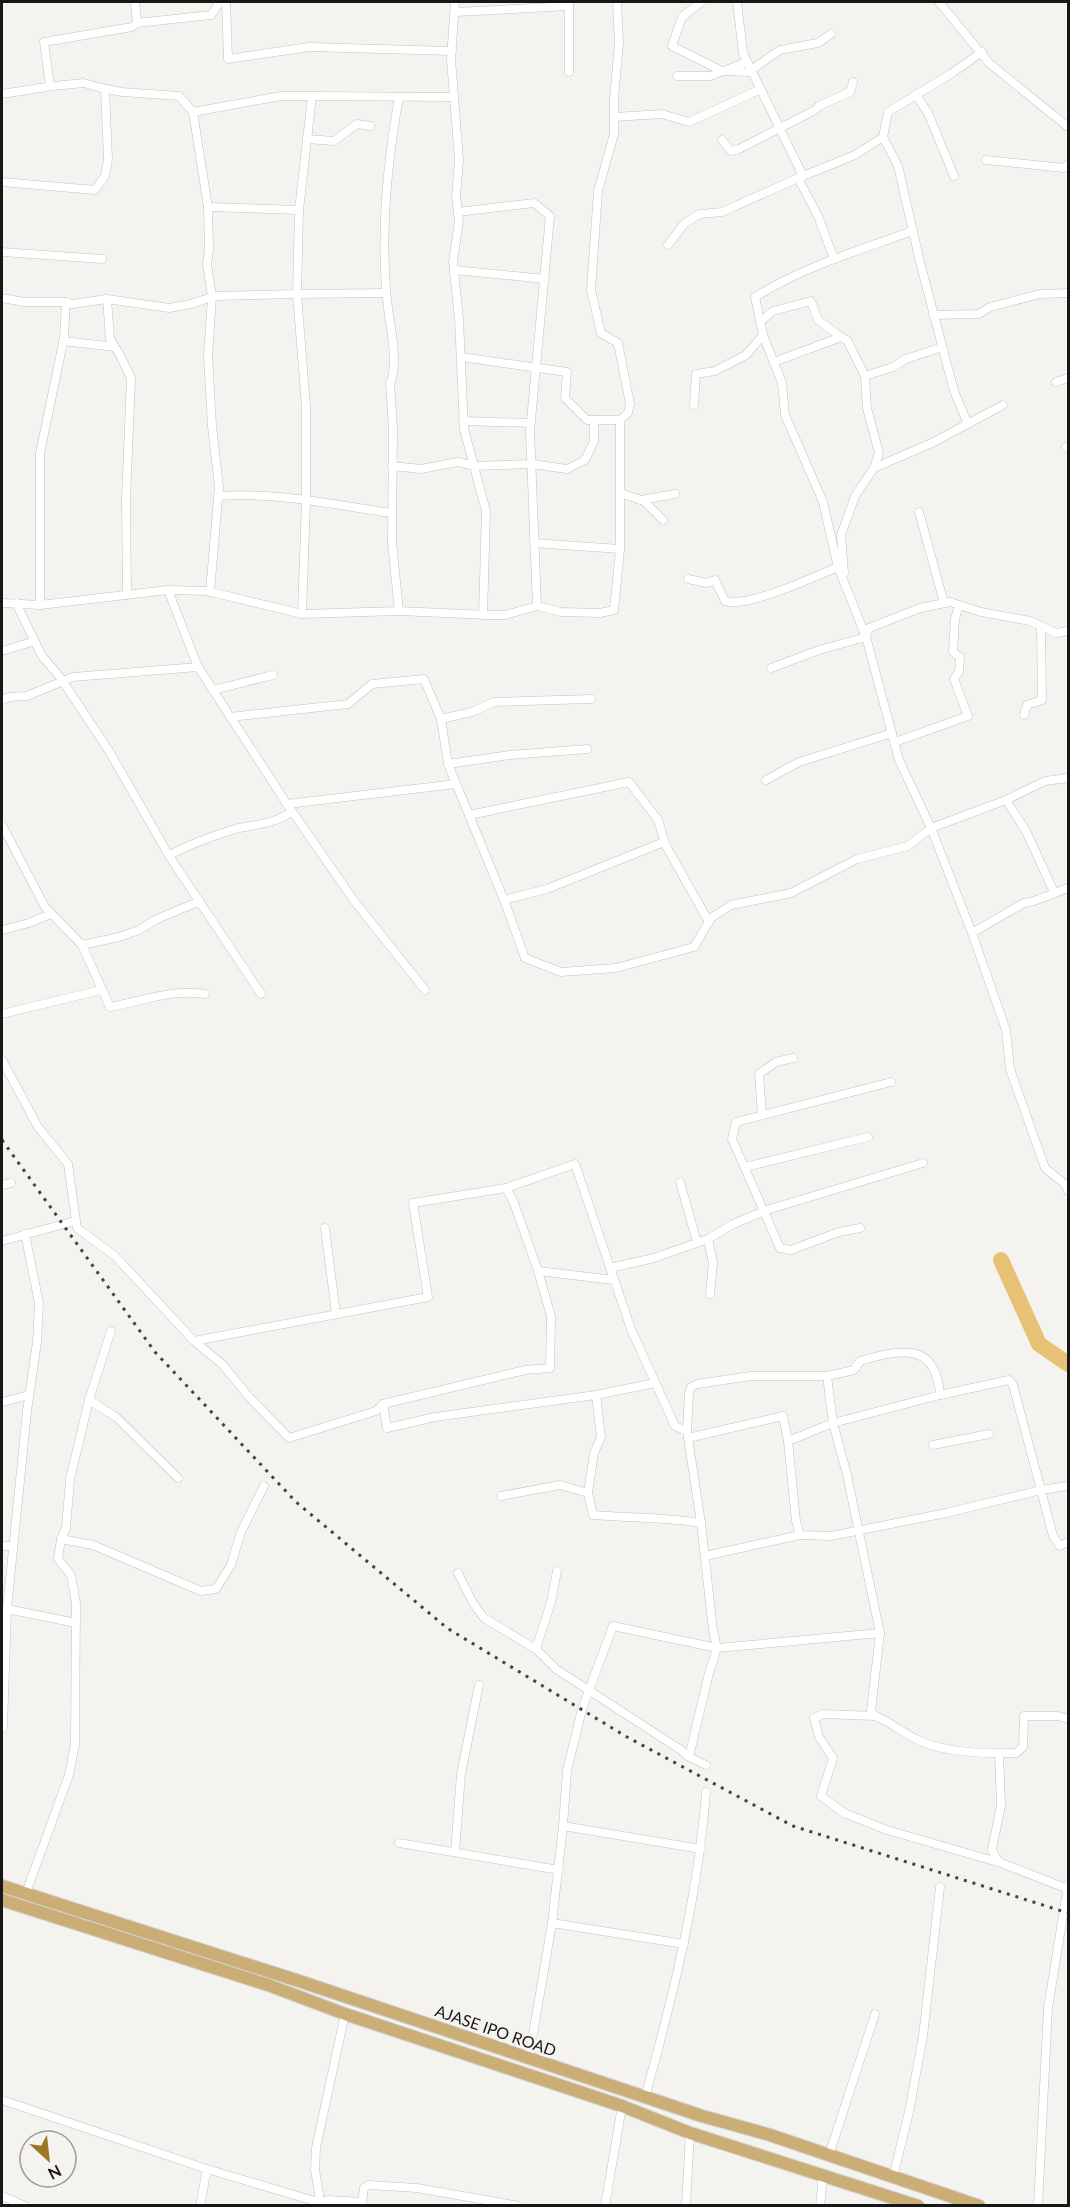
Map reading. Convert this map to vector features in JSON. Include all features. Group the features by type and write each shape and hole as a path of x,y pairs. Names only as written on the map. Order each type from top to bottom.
{"highway":[{"name":"AJASE IPO ROAD","path":"2,1886 979,2205"},
{"name":"AJASE IPO ROAD","path":"2,1900 268,1984 345,2014 622,2106 690,2133 918,2205"},
{"path":"734,2146 741,2127"}],"street":[{"path":"135,2 137,23"},
{"path":"50,86 44,42 132,27 137,23 211,15 220,2"},
{"path":"226,2 228,59 309,47 452,51"},
{"path":"455,2 452,51 459,160 456,196 459,221 453,262 459,319 464,429 486,511 483,615"},
{"path":"461,357 567,372 565,398 587,420 620,420 628,413 630,404 618,343 601,333 591,290 598,191 614,134 619,42 617,2"},
{"path":"701,2 682,17 672,46 722,71 752,71 780,50 818,43 831,34"},
{"path":"737,2 743,53 780,129 834,259"},
{"path":"939,2 989,63 1068,127"},
{"path":"456,12 569,4 569,72"},
{"path":"968,424 954,391 933,315 898,166 883,136 888,112 982,52"},
{"path":"677,76 710,76 747,62"},
{"path":"722,140 731,151 780,129 819,106 850,92 853,82"},
{"path":"2,94 84,83 105,89 179,96 193,112 208,207 207,264 212,297 208,355 218,496 210,592"},
{"path":"2,182 95,190 105,176 108,159 105,89"},
{"path":"614,117 662,114 689,122 761,89"},
{"path":"916,95 928,112 954,176"},
{"path":"193,112 281,96 454,97"},
{"path":"302,614 306,501 306,406 297,294 299,210 312,96"},
{"path":"399,97 390,146 384,243 386,293 393,340 393,378 390,384 393,428 391,513 399,611"},
{"path":"307,139 334,141 357,124 370,126"},
{"path":"668,244 684,224 700,214 722,212 855,155 883,136"},
{"path":"986,160 1064,168 1068,165"},
{"path":"458,212 534,203 550,216 531,423 537,606"},
{"path":"208,207 299,210"},
{"path":"912,231 785,278 755,297 762,335 782,383 785,415 823,502 838,567 866,637 899,760 930,828 972,933 1006,1030 1010,1069 1045,1168 1066,1185 1068,1191"},
{"path":"2,252 102,259"},
{"path":"454,270 545,279"},
{"path":"2,298 24,302 72,304 107,299 169,308 212,297 263,294 386,293"},
{"path":"933,315 979,314 990,307 1040,294 1068,293"},
{"path":"107,299 110,339 131,378 126,499 127,595"},
{"path":"760,322 773,311 811,301 818,320 847,340 865,376 867,408 879,453 874,468 855,496 841,535 844,582"},
{"path":"40,604 40,453 63,342 66,302"},
{"path":"694,405 696,374 715,371 746,355 762,335"},
{"path":"774,362 841,337"},
{"path":"63,342 116,347"},
{"path":"865,376 942,347"},
{"path":"1056,382 1068,378"},
{"path":"874,468 932,443 1003,405"},
{"path":"392,466 421,469 458,462 475,466 531,464 567,469 585,460 594,441 594,420"},
{"path":"2,603 40,604 168,590 210,592 302,614 399,611 505,615 537,606 561,612 600,613 614,610 620,549 620,420"},
{"path":"464,421 531,423"},
{"path":"620,492 641,500 663,520"},
{"path":"641,500 675,494"},
{"path":"218,496 241,495 306,501 391,513"},
{"path":"919,512 944,603"},
{"path":"534,543 620,549"},
{"path":"688,579 706,583 715,580 725,601 732,604 770,594 838,567"},
{"path":"168,590 198,667 230,717 289,808 355,902 425,990"},
{"path":"866,637 869,628 920,608 950,602 981,612 1029,621 1056,633 1068,631"},
{"path":"16,603 42,656 63,682 109,751 170,855 261,994"},
{"path":"895,742 968,716 954,679 959,672 960,657 953,652 955,619 959,605"},
{"path":"1024,715 1027,705 1042,700 1041,626"},
{"path":"771,668 819,650 866,637"},
{"path":"2,651 35,641"},
{"path":"2,700 9,697 27,696 73,677 198,667"},
{"path":"213,690 273,675"},
{"path":"230,717 348,704 372,684 424,679 441,719 448,764 504,900 525,958 561,972 616,968 694,946 711,918 731,905 791,893 857,859 908,846 930,828 1006,800 1045,781 1068,778"},
{"path":"441,719 472,712 494,702 591,699"},
{"path":"766,780 799,762 892,733"},
{"path":"448,764 510,755 587,749"},
{"path":"469,815 629,782 658,820 664,842 709,922"},
{"path":"170,855 180,849 236,829 266,824 282,818 289,808 456,784"},
{"path":"1006,800 1026,831 1054,892"},
{"path":"2,825 45,907 82,945 110,1008 156,995 182,992 205,994"},
{"path":"504,900 547,889 664,842"},
{"path":"972,933 1024,903 1068,888"},
{"path":"82,945 139,930 155,920 200,902"},
{"path":"2,930 51,914"},
{"path":"2,1014 101,990"},
{"path":"762,1115 759,1074 776,1062 793,1058"},
{"path":"2,1060 38,1127 68,1164 77,1228 115,1256 194,1341 222,1364 250,1398 289,1438 376,1411 383,1404 525,1370 550,1368 551,1316 538,1271 506,1188"},
{"path":"860,1228 839,1232 791,1250 780,1248 732,1139 736,1122 891,1082"},
{"path":"745,1167 868,1137"},
{"path":"610,1268 654,1258 708,1239 733,1224 764,1211 923,1163"},
{"path":"194,1341 428,1297 413,1203 506,1188 575,1164 631,1329 675,1426 688,1434 783,1416 796,1521 800,1535"},
{"path":"680,1182 697,1242"},
{"path":"2,1185 11,1183"},
{"path":"2,1241 75,1221"},
{"path":"325,1228 336,1314"},
{"path":"3,1727 7,1609 29,1395 37,1342 39,1303 25,1234"},
{"path":"708,1239 713,1263 710,1294"},
{"path":"538,1271 614,1280"},
{"path":"26,1893 69,1774 75,1744 76,1602 71,1575 58,1559 61,1539 66,1528 70,1479 89,1400 111,1331"},
{"path":"689,1757 717,1648 688,1434 691,1387 697,1384 751,1376 827,1376 854,1370 860,1361 888,1353 915,1352 931,1363 939,1381 939,1395"},
{"path":"827,1376 833,1423 859,1530 880,1633 872,1711 875,1716"},
{"path":"788,1442 833,1423 939,1395 1010,1380 1053,1536 1060,1546 1068,1542"},
{"path":"383,1404 387,1428 435,1417 596,1395 655,1383"},
{"path":"2,1402 29,1395"},
{"path":"596,1395 602,1437 594,1453 588,1492 593,1515 642,1520 677,1519 701,1523"},
{"path":"89,1400 116,1417 178,1478"},
{"path":"933,1445 989,1434"},
{"path":"501,1496 560,1485 588,1492"},
{"path":"61,1539 93,1545 201,1591 216,1589 231,1566 241,1532 264,1486"},
{"path":"705,1556 800,1535 831,1536 1068,1486"},
{"path":"2,1546 13,1546"},
{"path":"536,1649 551,1602 557,1571"},
{"path":"459,1573 473,1603 484,1618 536,1649 556,1669 681,1749 689,1757 706,1765"},
{"path":"7,1609 76,1623"},
{"path":"529,2058 552,1923 567,1771 589,1690 613,1626 717,1648 880,1633"},
{"path":"455,1852 461,1774 479,1685"},
{"path":"1038,2205 1048,2008 1068,1887 1001,1863 887,1830 844,1813 821,1796 833,1758 819,1737 814,1718 823,1713 875,1716 933,1746 1016,1754 1023,1747 1024,1716 1058,1716 1068,1719"},
{"path":"999,1753 1001,1806 992,1849 995,1857 1001,1863"},
{"path":"645,2097 690,1919 701,1849 706,1792"},
{"path":"563,1826 701,1849"},
{"path":"399,1843 559,1870"},
{"path":"893,2177 909,2112 922,2036 940,1887"},
{"path":"552,1923 684,1944"},
{"path":"321,2204 315,2170 316,2148 345,2014"},
{"path":"829,2155 875,2014"},
{"path":"2,2100 207,2169 321,2204 328,2200 362,2202 364,2188 369,2185 417,2188 519,2205"},
{"path":"605,2205 622,2106"},
{"path":"686,2205 690,2133"},
{"path":"200,2205 207,2169"},
{"path":"820,2205 823,2174"},
{"path":"2,2196 26,2205"}],"waterway":[{"path":"1001,1260 1039,1344 1068,1364"}],"railway":[{"path":"2,1140 155,1352 296,1502 447,1628 627,1737 793,1826 1068,1913"}]}
